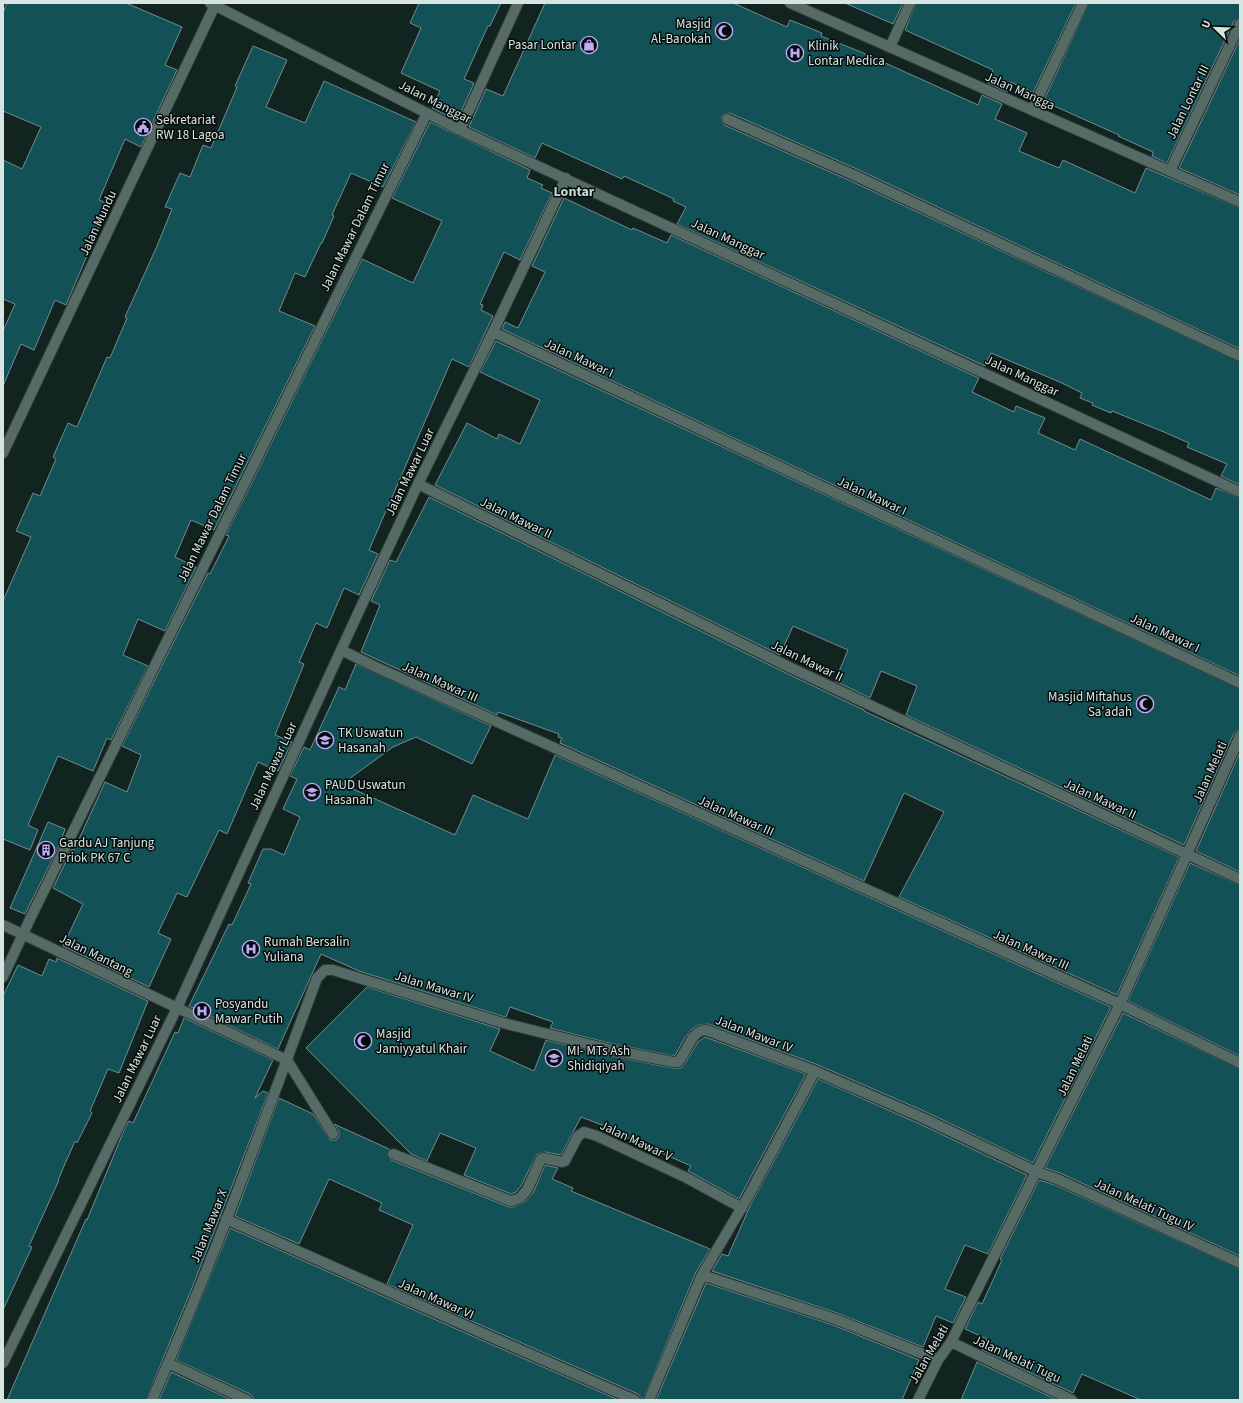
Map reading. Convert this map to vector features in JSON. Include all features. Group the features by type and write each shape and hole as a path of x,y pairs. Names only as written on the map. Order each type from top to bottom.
{"street":[{"path":"460,130 518,3"},
{"name":"Jalan Mangga","path":"790,3 1240,202"},
{"path":"890,47 910,3"},
{"path":"1032,110 1083,3"},
{"name":"Jalan Manggar","path":"214,4 460,130 1240,492"},
{"name":"Jalan Mundu","path":"3,453 214,4"},
{"name":"Jalan Lontar III","path":"1170,171 1240,24"},
{"name":"Jalan Mawar Dalam Timur","path":"3,977 30,919 427,113"},
{"path":"727,119 856,176 1240,356"},
{"name":"Jalan Mawar Luar","path":"3,1363 177,1008 418,484 493,332 566,178"},
{"name":"Jalan Mawar I","path":"493,332 1240,683"},
{"name":"Jalan Mawar II","path":"418,484 789,667 1240,879"},
{"name":"Jalan Mawar III","path":"341,650 1120,1004 1240,1063"},
{"name":"Jalan Melati","path":"918,1400 938,1360 951,1342 1120,1004 1240,736"},
{"name":"Jalan Mantang","path":"3,925 177,1008"},
{"name":"Jalan Mawar X","path":"152,1400 226,1219 317,978 325,970"},
{"name":"Jalan Mawar IV","path":"325,970 333,970 503,1023 608,1049 678,1062 683,1058 696,1034 701,1030 706,1030 815,1071 923,1118 1037,1172"},
{"path":"177,1008 287,1060 333,1134"},
{"path":"650,1400 702,1275 742,1208 815,1071"},
{"name":"Jalan Mawar V","path":"393,1154 511,1201 520,1198 527,1190 541,1159 544,1158 562,1162 565,1161 578,1136 584,1132 597,1136 688,1178 742,1208"},
{"name":"Jalan Melati Tugu IV","path":"1037,1172 1057,1179 1240,1263"},
{"name":"Jalan Mawar VI","path":"226,1219 635,1400"},
{"path":"702,1275 835,1319 938,1360"},
{"name":"Jalan Melati Tugu","path":"951,1342 1072,1400"},
{"path":"168,1363 247,1400"}],"building":[{"path":"7,3 126,3 182,27 165,65 177,70 141,147 125,139 99,200 109,204 66,305 55,300 34,350 21,344 3,386 3,331 15,304 3,299 3,160 22,169 41,127 3,111 3,13"},
{"path":"419,3 501,3 490,26 488,26 464,79 474,83 457,121 432,108 440,91 401,73 421,28 410,23"},
{"path":"545,3 733,3 787,27 790,20 822,33 821,36 861,52 978,105 982,95 1002,104 995,119 1027,133 1019,151 1059,168 1063,160 1135,193 1146,168 1240,208 1240,349 859,170 730,113 724,114 721,117 724,125 853,182 1240,362 1240,485 1221,476 1227,464 1187,447 1189,443 1164,432 1112,411 1111,413 1092,405 1093,403 1080,398 1082,393 1062,383 991,353 985,366 677,224 686,207 673,201 674,199 624,176 622,179 542,143 535,158 469,127 486,89 503,96"},
{"path":"845,3 903,3 893,24"},
{"path":"916,3 1076,3 1033,93 1011,82 1007,92 988,83 993,70 905,30"},
{"path":"1089,3 1240,3 1240,18 1234,21 1167,163 1152,156 1153,152 1052,105 1054,102 1045,98"},
{"path":"1240,39 1240,195 1179,168"},
{"path":"253,46 287,60 266,107 305,123 324,81 416,122 383,187 351,173 332,215 334,216 305,277 295,273 279,311 315,326 214,530 191,520 175,557 196,567 165,631 138,619 123,655 148,666 111,740 107,738 93,771 58,756 28,825 38,830 30,850 3,839 3,601 31,537 16,531 33,493 40,496 56,459 53,457 68,423 77,427 107,357 110,358 127,318 125,317 172,209 165,207 180,173 190,177 203,145 211,148 237,87 235,86"},
{"path":"430,122 530,170 527,178 543,185 541,188 552,193 520,260 504,252 480,304 483,305 481,310 493,316 469,367 452,359 369,550 378,554 359,595 344,588 327,628 316,623 299,662 304,664 275,735 292,742 278,771 258,762 227,834 219,830 187,897 177,893 158,933 171,939 149,987 63,946 83,904 53,888 72,849 74,850 105,782 127,792 141,755 122,746 208,573 210,574 229,536 226,535 362,259 413,283 442,221 392,198"},
{"path":"564,198 632,230 633,228 667,243 671,235 979,378 972,392 1014,412 1016,406 1045,418 1038,433 1075,450 1080,439 1211,500 1216,488 1240,498 1240,676 502,329 505,322 518,328 545,272 532,266"},
{"path":"496,341 1240,689 1240,730 1234,733 1184,845 906,715 917,686 881,671 870,698 835,681 848,650 793,626 780,655 435,485 467,423 497,439 499,434 520,444 540,400 480,372"},
{"path":"429,497 864,711 1179,857 1117,995 899,897 944,812 904,793 864,881 560,743 562,738 558,737 559,734 498,712 497,715 361,652 380,605 371,601 390,560 396,562"},
{"path":"356,664 491,726 472,764 416,737 393,747 342,784 455,835 473,795 528,819 555,755 1111,1007 1033,1163 926,1112 818,1065 708,1024 699,1025 692,1029 674,1056 609,1043 550,1028 553,1022 510,1007 505,1017 359,971 321,954 278,1049 189,1006 229,924 232,925 251,884 248,883 263,849 271,849 284,855 300,817 283,809 297,779 290,776 304,747 310,750 339,687 345,690"},
{"path":"1240,752 1240,872 1196,851"},
{"path":"48,822 65,829 60,844 25,914 10,908"},
{"path":"1190,863 1240,885 1240,1056 1128,1001"},
{"path":"57,958 148,1001 119,1073 108,1069 90,1111 92,1113 77,1143 75,1141 29,1246 32,1247 3,1310 3,996 18,965 42,976 49,959 56,962"},
{"path":"367,987 500,1029 490,1051 534,1071 546,1040 607,1055 672,1068 681,1068 698,1042 705,1037 806,1074 739,1199 688,1171 691,1166 619,1134 620,1132 581,1117 561,1155 545,1152 537,1154 521,1186 516,1192 511,1194 464,1175 476,1148 440,1133 427,1161 411,1154 306,1048"},
{"path":"1123,1013 1240,1069 1240,1256 1060,1173 1045,1168"},
{"path":"184,1018 273,1060 255,1098 263,1091 268,1093 190,1293 146,1400 7,1400 86,1219 87,1220 125,1128 129,1121 133,1123 175,1032 178,1033"},
{"path":"818,1079 920,1124 1027,1175 988,1254 965,1245 945,1289 966,1297 953,1323 936,1316 923,1347 837,1313 712,1271 722,1254 728,1256 750,1206"},
{"path":"279,1098 313,1114 330,1140 336,1140 339,1137 339,1131 334,1124 389,1149 387,1155 391,1160 509,1207 525,1202 533,1193 545,1165 558,1168 552,1179 573,1188 571,1191 710,1249 696,1272 643,1400 638,1394 387,1284 413,1225 379,1210 382,1203 356,1191 329,1179 299,1244 235,1216"},
{"path":"1039,1180 1055,1185 1240,1269 1240,1400 1141,1400 1082,1374 1073,1393 982,1350 987,1339 965,1329 978,1302 982,1304 1002,1260 1000,1259"},
{"path":"230,1228 619,1400 253,1400 253,1397 250,1394 176,1360"},
{"path":"706,1283 833,1325 919,1360 902,1400 656,1400"},
{"path":"977,1362 1057,1400 961,1400"},
{"path":"171,1372 232,1400 159,1400"}],"place":[{"name":"Masjid Al-Barokah","path":"724,31"},
{"name":"Pasar Lontar","path":"589,45"},
{"name":"Klinik Lontar Medica","path":"795,53"},
{"name":"Sekretariat RW 18 Lagoa","path":"143,127"},
{"name":"Masjid Miftahus Sa'adah","path":"1145,704"},
{"name":"TK Uswatun Hasanah","path":"325,740"},
{"name":"PAUD Uswatun Hasanah","path":"312,792"},
{"name":"Gardu AJ Tanjung Priok PK 67 C","path":"46,850"},
{"name":"Rumah Bersalin Yuliana","path":"251,949"},
{"name":"Posyandu Mawar Putih","path":"202,1011"},
{"name":"Masjid Jamiyyatul Khair","path":"363,1041"},
{"name":"MI- MTs Ash Shidiqiyah","path":"554,1058"}],"district":[{"name":"Lontar","path":"574,192"}]}
